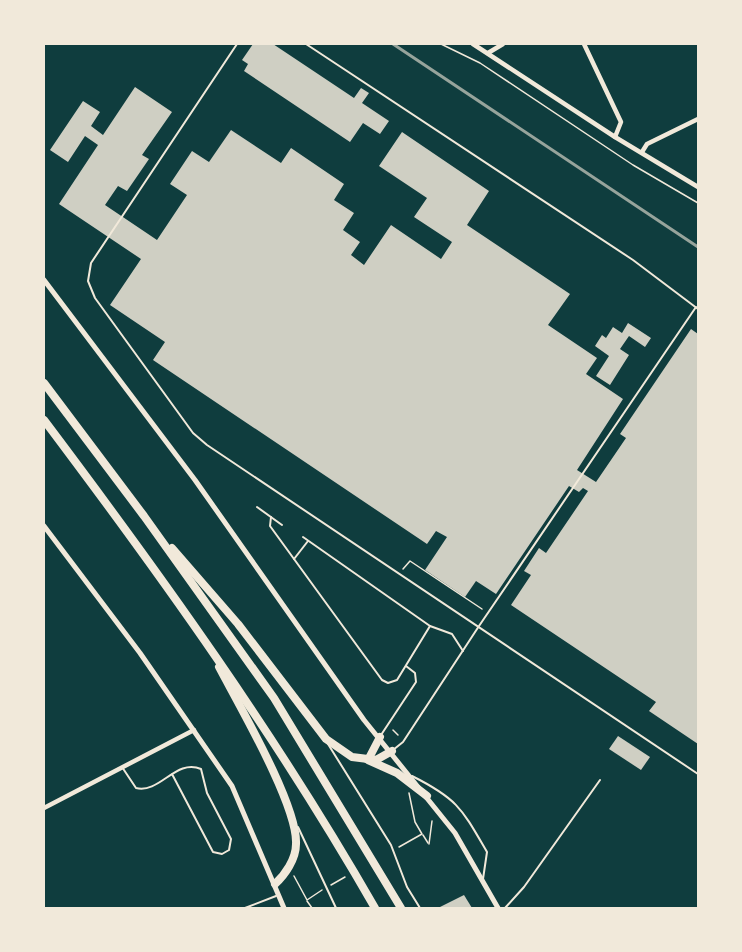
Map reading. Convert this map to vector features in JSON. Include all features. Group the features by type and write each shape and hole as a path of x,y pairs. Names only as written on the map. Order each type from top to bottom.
{"highway":[{"path":"44,383 144,516 274,698 401,909"},
{"path":"44,420 203,636 262,722 375,909"},
{"path":"144,516 238,624 326,739 352,758 382,758 392,751"},
{"path":"203,636 258,742 293,820 296,851 288,867 275,884"},
{"path":"368,759 380,737"},
{"path":"368,759 397,773 427,796"}],"street":[{"path":"473,44 615,136 699,187"},
{"path":"488,53 503,44"},
{"path":"584,44 621,122 615,136"},
{"path":"642,152 647,144 699,119"},
{"path":"44,280 195,480 364,720 392,751 455,833 498,909"},
{"path":"44,526 140,653 232,786 284,909"},
{"path":"44,808 194,730"}],"lane":[{"path":"237,44 91,263 88,281 95,298 194,433 699,774"},
{"path":"306,44 623,254 698,308 479,626 403,742 392,751"},
{"path":"257,507 282,525"},
{"path":"272,518 270,526 382,680 393,683 430,626"},
{"path":"303,537 430,626 452,634 463,651"},
{"path":"294,560 308,541"},
{"path":"380,737 416,682 416,674 406,665"},
{"path":"326,739 391,845 407,887 420,909"},
{"path":"122,767 136,788 140,789 190,765 201,769 207,793 231,839 229,850 222,854 213,852 172,774"},
{"path":"411,776 441,791 461,808 488,852 483,879"},
{"path":"505,909 524,887 600,780"},
{"path":"293,820 336,909"},
{"path":"245,909 279,894"}],"path":[{"path":"441,44 480,63 633,165 699,203"},
{"path":"400,573 410,561 482,610"},
{"path":"393,730 398,735"},
{"path":"408,790 416,825 429,844 432,821"},
{"path":"418,836 422,834"},
{"path":"288,867 312,909"},
{"path":"307,900 317,892"}],"building":[{"path":"253,44 273,44 354,98 361,88 369,93 362,103 389,121 380,134 363,123 350,142 244,71 248,64 242,60"},
{"path":"135,87 172,112 142,155 149,159 127,191 118,186 105,205 157,240 187,195 170,184 192,151 209,162 231,130 281,163 291,148 344,184 334,200 354,213 343,230 360,242 351,255 364,265 391,225 441,259 452,242 414,217 427,198 379,166 402,132 489,191 467,225 570,294 548,325 597,358 586,374 623,399 577,470 596,482 626,438 620,434 691,329 698,334 698,744 649,711 656,702 511,605 531,575 524,571 539,548 546,553 588,491 583,488 579,492 569,486 496,594 476,581 465,597 425,570 447,537 436,531 427,544 153,360 165,342 110,305 141,259 59,204 98,145 85,136 68,162 50,150 83,101 100,112 91,126 103,135"},
{"path":"628,323 651,338 645,347 629,336 620,349 629,355 610,385 596,376 609,356 595,346 602,335 606,338 613,327 622,333"},
{"path":"618,736 650,757 641,770 609,749"},
{"path":"464,895 472,908 438,908"}],"railway":[{"path":"393,44 698,247"}]}
